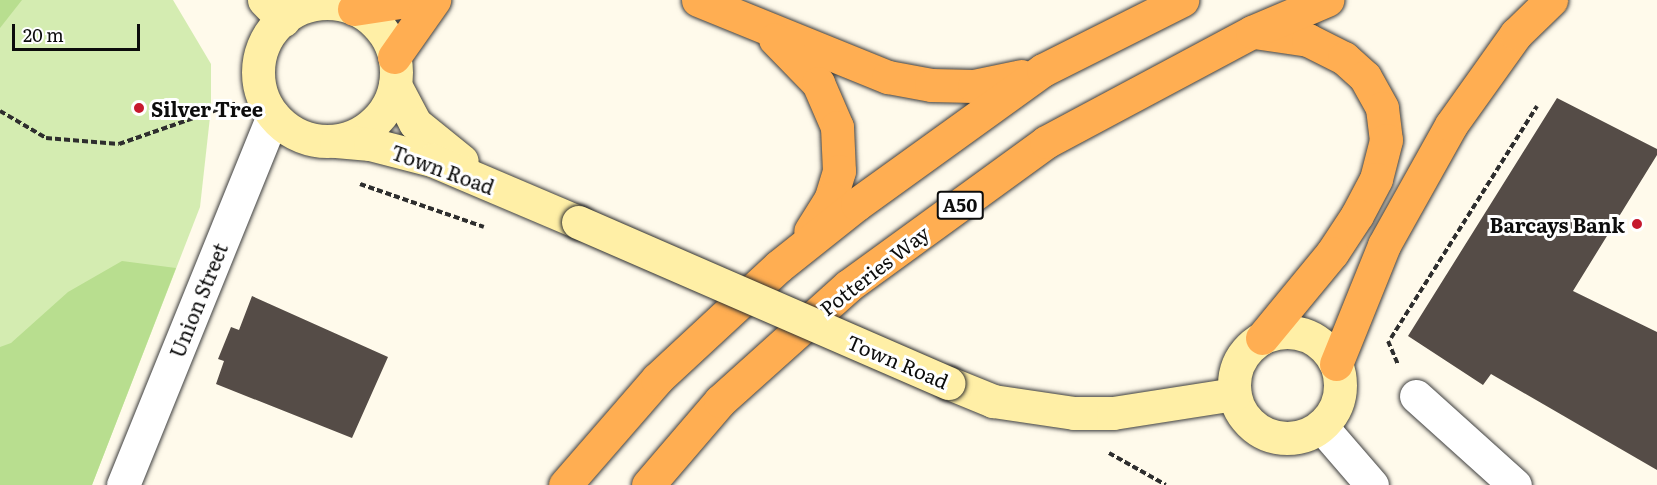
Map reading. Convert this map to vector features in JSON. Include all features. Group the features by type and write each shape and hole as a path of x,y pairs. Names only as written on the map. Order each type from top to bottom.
{"highway":[{"path":"354,9 413,0"},
{"path":"395,71 434,0"},
{"path":"698,0 888,77 931,85 974,86 1043,70"},
{"path":"565,485 657,379 779,266 857,204 1043,70 1182,0"},
{"name":"Potteries Way","path":"648,485 720,400 848,286 1046,142 1252,32 1327,0"},
{"path":"1336,364 1384,245 1451,124 1516,34 1551,0"},
{"path":"762,27 818,83 830,105 840,147 831,198 817,224 779,266"},
{"path":"1252,32 1299,38 1344,58 1365,77 1382,108 1386,140 1376,179 1357,215 1332,253 1262,338"}],"main road":[{"path":"333,4 354,9 380,28 395,71 391,98 375,122 351,137 336,141 301,136 267,105 260,54 273,10 333,4"},
{"name":"Town Road","path":"395,71 415,123 470,167 547,210"},
{"name":"Town Road","path":"336,141 408,152 578,222 993,401 1074,413 1113,413 1235,394"},
{"path":"1279,333 1304,336 1326,349 1336,364 1338,398 1321,426 1304,435 1287,438 1269,435 1253,426 1235,394 1239,361 1262,338 1279,333"}],"street":[{"name":"Union Street","path":"123,485 267,105"},
{"path":"1416,396 1515,485"},
{"path":"1321,426 1372,485"}],"path":[{"path":"0,111 45,138 119,144 267,105"},
{"path":"1387,343 1537,106"},
{"path":"348,180 492,230"}],"green space":[{"path":"0,0 173,0 211,64 211,108 200,207 92,485 0,485"},
{"path":"0,0 22,0 0,28"},
{"path":"122,261 176,268 92,485 0,485 0,347 11,343 68,292"}],"building":[{"path":"1557,98 1657,149 1657,155 1573,291 1657,332 1657,470 1491,374 1483,385 1408,336"},
{"path":"252,296 388,357 352,438 216,384 224,361 218,359 231,327 239,330"}],"place":[{"name":"Silver Tree","path":"139,108"},
{"name":"Barcays Bank","path":"1637,224"}]}
